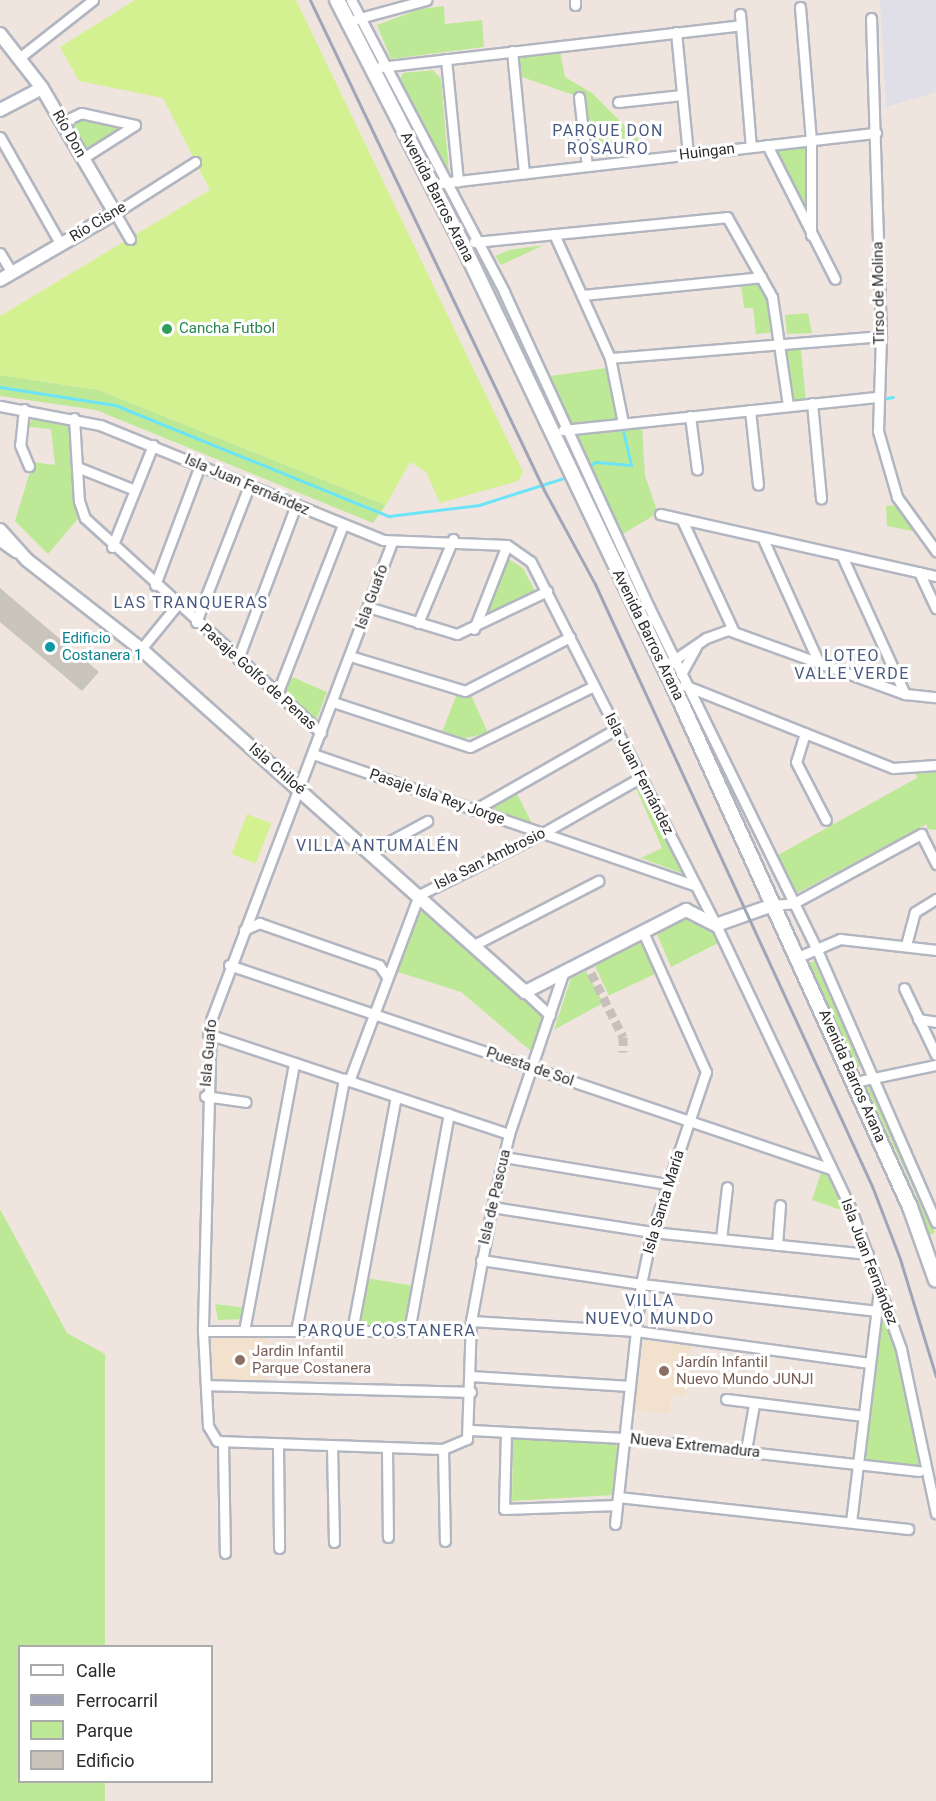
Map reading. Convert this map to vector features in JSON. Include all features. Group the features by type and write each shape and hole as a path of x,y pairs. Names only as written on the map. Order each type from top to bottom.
{"main road":[{"name":"Avenida Barros Arana","path":"337,0 353,20 378,68 550,431 672,668 773,905 931,1248 936,1280"}],"street":[{"path":"19,58 93,0"},
{"name":"Avenida Barros Arana","path":"351,0 353,20"},
{"path":"353,20 426,0"},
{"path":"800,7 811,140 812,235"},
{"path":"740,14 751,147"},
{"name":"Tirso de Molina","path":"871,18 881,336 876,397 878,431 890,481 905,513 936,551"},
{"path":"378,68 446,58 741,25"},
{"path":"676,32 688,154"},
{"name":"Río Don","path":"0,33 42,88 130,239"},
{"path":"512,51 524,173"},
{"path":"446,58 458,181"},
{"name":"Avenida Barros Arana","path":"378,68 446,182 478,242 566,429 672,668"},
{"path":"0,110 42,88"},
{"path":"618,102 682,95"},
{"path":"579,97 587,166"},
{"path":"62,122 81,113 135,125 83,158"},
{"name":"Huingan","path":"431,184 876,133"},
{"path":"0,137 61,245"},
{"path":"767,145 835,279"},
{"name":"Río Cisne","path":"0,280 115,213 195,162"},
{"path":"462,243 727,217 772,297 781,344 788,406"},
{"path":"554,234 610,358 623,423"},
{"path":"0,253 12,273"},
{"path":"582,295 761,277"},
{"path":"610,358 881,336"},
{"path":"550,431 876,397"},
{"path":"812,403 821,499"},
{"name":"Isla Juan Fernández","path":"0,406 74,418 153,445 343,525 392,542 453,539 507,545 525,555 547,591 716,925 868,1254 901,1349 936,1513"},
{"path":"24,410 20,445 29,466"},
{"path":"750,410 758,485"},
{"path":"690,416 697,470"},
{"name":"Pasaje Golfo de Penas","path":"74,418 81,511 112,548 321,733"},
{"path":"112,548 153,445"},
{"path":"154,585 200,465"},
{"path":"77,467 135,490"},
{"path":"196,622 249,486"},
{"path":"238,660 296,505"},
{"path":"660,514 763,539 936,576"},
{"path":"682,520 734,632"},
{"path":"277,694 343,525"},
{"name":"Isla Chiloé","path":"0,530 27,560 141,649 372,851 550,1015"},
{"path":"418,623 453,539"},
{"path":"763,539 820,664"},
{"path":"0,541 27,560"},
{"name":"Isla Guafo","path":"223,1443 208,1431 203,1331 205,1096 208,1034 229,965 300,790 392,542"},
{"path":"474,629 507,545"},
{"path":"842,556 905,694"},
{"path":"919,572 936,608"},
{"path":"368,607 457,634 474,629 547,591"},
{"path":"141,649 177,605"},
{"path":"672,668 698,643 718,632 734,632 905,694 936,697"},
{"path":"350,656 465,691 570,637"},
{"path":"672,668 698,643"},
{"path":"333,702 470,747 594,686"},
{"path":"682,692 710,695 893,768 936,765"},
{"name":"Avenida Barros Arana","path":"682,692 701,716 817,950 875,1078 936,1222"},
{"name":"Avenida Barros Arana","path":"701,716 710,695"},
{"path":"474,810 616,729"},
{"path":"805,733 796,762 826,820"},
{"name":"Pasaje Isla Rey Jorge","path":"313,754 696,886"},
{"name":"Isla San Ambrosio","path":"296,1331 347,1080 419,895 543,834 640,778"},
{"path":"372,851 428,821"},
{"path":"525,992 686,910 716,925 773,905 794,903 921,834 936,864"},
{"path":"474,945 598,881"},
{"path":"906,945 915,912 936,899"},
{"path":"244,930 259,923 379,965 387,977"},
{"name":"Isla Santa María","path":"615,1524 641,1284 652,1232 705,1076 704,1062 643,932"},
{"path":"798,957 840,939 936,950"},
{"name":"Puesta de Sol","path":"229,965 831,1170"},
{"name":"Isla de Pascua","path":"471,1430 470,1331 481,1260 509,1134 564,971"},
{"path":"904,988 936,1054"},
{"path":"918,1019 936,1022"},
{"path":"208,1034 509,1134"},
{"path":"244,1331 294,1063"},
{"path":"855,1082 936,1065"},
{"path":"205,1096 246,1102"},
{"path":"352,1331 396,1097"},
{"path":"409,1331 449,1114"},
{"path":"504,1157 668,1184"},
{"path":"721,1239 727,1187"},
{"path":"777,1245 780,1204"},
{"path":"492,1207 652,1232 868,1254"},
{"path":"481,1260 641,1284 877,1311"},
{"path":"851,1522 880,1287"},
{"path":"471,1321 636,1331 870,1363"},
{"path":"203,1331 470,1331"},
{"path":"470,1376 630,1386"},
{"path":"206,1385 471,1392"},
{"path":"726,1399 864,1416"},
{"path":"746,1450 754,1404"},
{"path":"225,1553 223,1443 443,1449 459,1446 471,1430"},
{"name":"Nueva Extremadura","path":"471,1430 624,1438 919,1471"},
{"path":"506,1432 504,1509 618,1501 908,1529"},
{"path":"278,1444 279,1548"},
{"path":"332,1446 334,1542"},
{"path":"387,1448 388,1537"},
{"path":"443,1449 445,1540"}],"shaded area":[{"path":"880,0 936,0 936,92 886,107"},
{"name":"Jardin Infantil Parque Costanera","path":"211,1337 269,1338 266,1384 215,1381"},
{"name":"Jardín Infantil Nuevo Mundo JUNJI","path":"644,1340 691,1346 684,1397 672,1395 669,1414 634,1410"}],"green space":[{"path":"135,0 296,0 523,472 518,481 440,503 426,472 410,462 386,505 99,390 0,375 0,316 210,190 163,98 79,81 60,47"},
{"path":"444,6 445,24 482,20 484,47 391,59 377,25 420,9"},
{"name":"PARQUE DON ROSAURO","path":"560,51 565,77 592,93 650,151 592,156 585,99 519,76 517,56"},
{"path":"433,70 441,79 449,173 399,81 403,73"},
{"path":"82,117 124,127 85,152 68,124"},
{"path":"806,147 808,211 805,213 774,151"},
{"path":"544,245 501,265 495,256 509,250"},
{"path":"760,284 775,314 776,332 756,334 753,308 744,308 741,286"},
{"path":"808,313 812,333 787,334 785,315"},
{"path":"785,350 801,350 806,402 792,403"},
{"path":"606,368 617,420 572,425 551,376"},
{"path":"0,375 99,390 386,505 373,523 96,410 0,396"},
{"path":"33,414 73,421 83,513 48,554 15,521 33,462 55,465 51,429 29,427"},
{"path":"642,426 645,476 658,513 621,535 575,435"},
{"path":"898,505 917,532 887,526 886,506"},
{"path":"505,557 523,568 536,593 486,621 482,617"},
{"path":"290,676 327,692 315,723 283,694"},
{"path":"471,695 488,733 462,739 442,732 456,696"},
{"path":"936,767 936,830 927,829 927,824 797,893 778,855 917,778 915,770"},
{"path":"638,783 684,874 641,858 662,848 635,786"},
{"path":"516,792 533,825 488,810"},
{"path":"247,814 271,823 256,863 232,854"},
{"path":"419,904 544,1018 532,1052 461,992 395,971"},
{"path":"687,918 714,926 720,942 671,967 657,934"},
{"path":"643,941 658,973 609,996 594,964"},
{"path":"814,961 861,1065 856,1069 807,964"},
{"path":"586,971 603,1003 554,1030 571,978"},
{"path":"872,1082 935,1232 928,1237 915,1192 865,1085"},
{"path":"821,1172 828,1174 844,1211 812,1200"},
{"path":"0,1209 67,1333 105,1354 105,1645 18,1645 18,1783 105,1783 105,1801 0,1801"},
{"path":"366,1278 415,1286 406,1325 358,1325"},
{"path":"215,1304 247,1308 244,1319 218,1320"},
{"path":"881,1306 904,1368 923,1466 862,1459"},
{"path":"513,1439 615,1442 618,1450 613,1495 512,1501"}],"building":[{"name":"Edificio Costanera 1","path":"0,588 99,672 82,691 0,622"}],"waterway":[{"path":"0,387 115,405 389,516 479,505 570,476"},
{"path":"882,399 893,397"},
{"path":"575,473 596,462 631,465 622,426"}],"tunnel":[{"path":"585,961 623,1037 623,1052"}],"railway":[{"path":"310,0 544,490 595,584 872,1186 900,1259 936,1377"}],"place":[{"name":"Cancha Futbol","path":"167,329"},
{"name":"Edificio Costanera 1","path":"50,647"},
{"name":"Jardin Infantil Parque Costanera","path":"240,1360"},
{"name":"Jardín Infantil Nuevo Mundo JUNJI","path":"664,1371"}],"district":[{"name":"PARQUE DON ROSAURO","path":"608,140"},
{"name":"LAS TRANQUERAS","path":"191,603"},
{"name":"LOTEO VALLE VERDE","path":"852,665"},
{"name":"VILLA ANTUMALÉN","path":"378,846"},
{"name":"VILLA NUEVO MUNDO","path":"650,1310"},
{"name":"PARQUE COSTANERA","path":"387,1331"}]}
